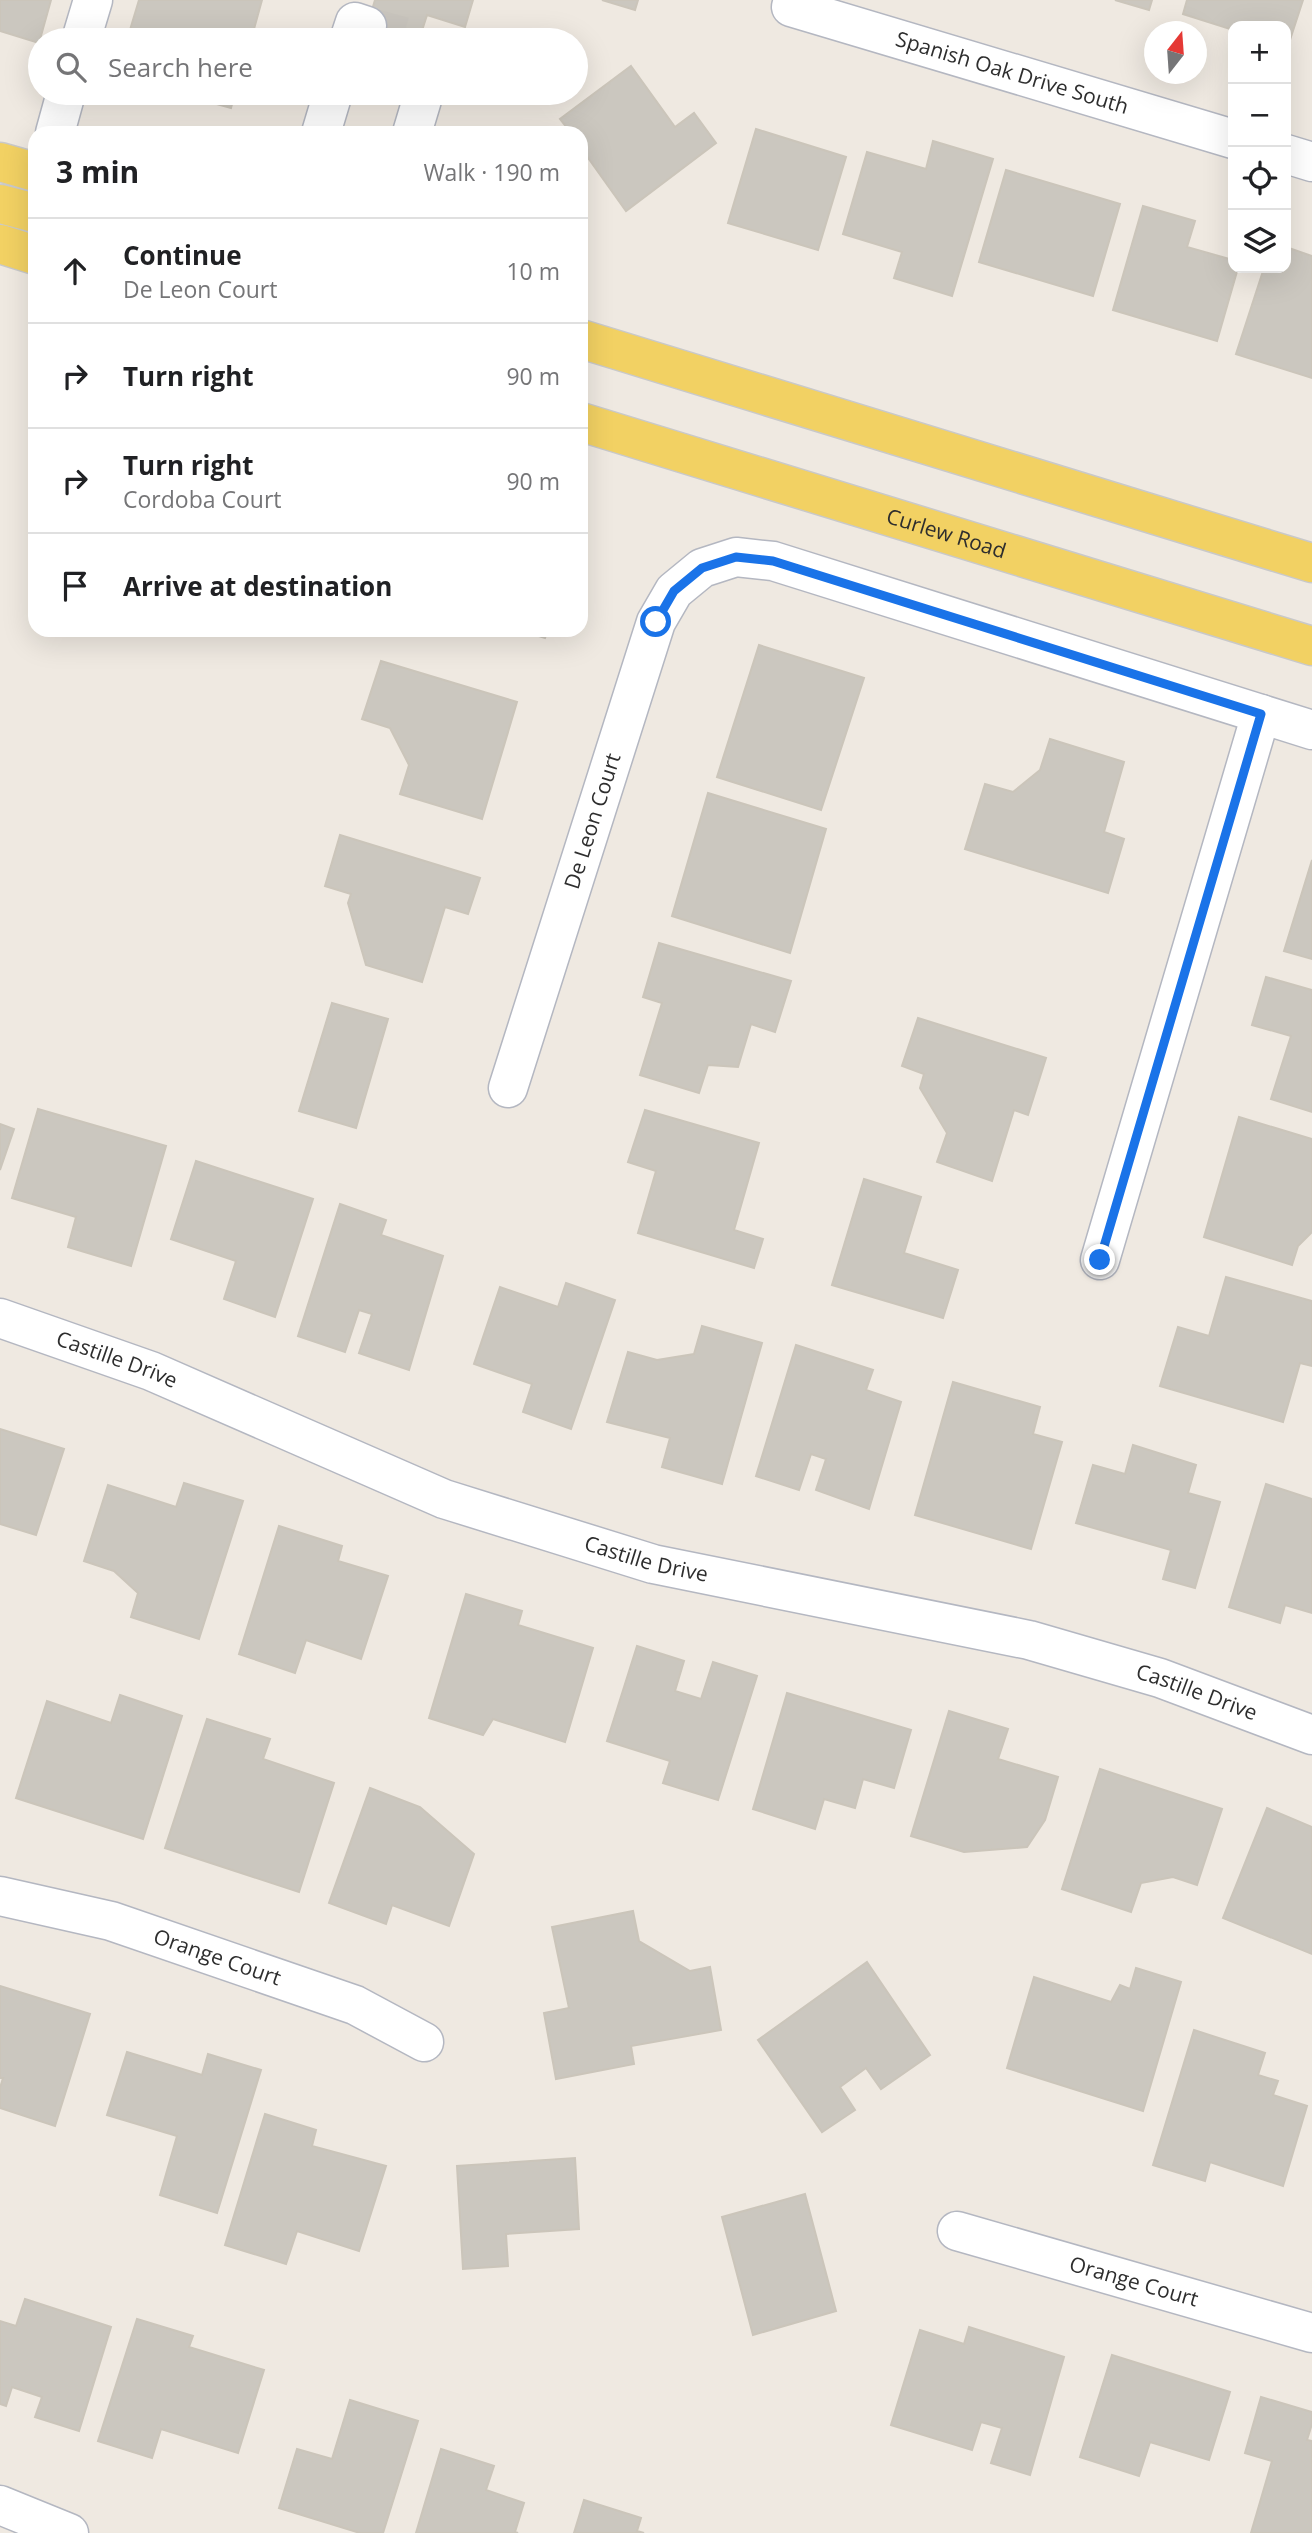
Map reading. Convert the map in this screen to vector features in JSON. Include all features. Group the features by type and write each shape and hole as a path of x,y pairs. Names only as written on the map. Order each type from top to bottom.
{"main road":[{"path":"0,162 28,170"},
{"path":"0,204 28,211"},
{"path":"0,244 28,253"},
{"path":"588,341 1312,563"},
{"name":"Curlew Road","path":"588,424 1312,646"}],"street":[{"path":"85,28 93,0"},
{"name":"Spanish Oak Drive South","path":"792,4 1228,137"},
{"path":"57,126 63,105"},
{"path":"323,126 329,105"},
{"path":"414,126 420,105"},
{"path":"1291,156 1312,162"},
{"name":"De Leon Court","path":"508,1088 656,622 674,591 702,568 736,557 773,561 1261,714"},
{"path":"1100,1260 1261,714 1312,730"},
{"name":"Castille Drive","path":"0,1318 151,1371 444,1499 653,1564 1029,1640 1160,1678 1312,1735"},
{"name":"Orange Court","path":"0,1896 123,1925 355,2005 424,2042"},
{"name":"Orange Court","path":"957,2231 1312,2333"},
{"path":"0,2505 69,2533"}],"building":[{"path":"0,0 51,0 43,28 28,28 28,40 0,31"},
{"path":"139,0 262,0 254,28 131,28"},
{"path":"375,0 473,0 465,27 427,15 423,28 367,28"},
{"path":"602,0 638,0 635,10"},
{"path":"1115,0 1152,0 1149,10"},
{"path":"1187,0 1303,0 1291,37 1291,21 1228,21 1228,28 1183,14"},
{"path":"631,66 675,127 694,113 716,143 626,211 588,158 588,126 566,126 560,119 579,105 588,105 588,98"},
{"path":"756,129 846,157 818,250 728,223"},
{"path":"933,141 993,159 952,296 894,278 902,252 843,234 867,152 926,169"},
{"path":"1006,170 1120,204 1093,296 979,262"},
{"path":"1143,206 1195,221 1187,247 1228,259 1228,273 1237,273 1217,341 1113,310"},
{"path":"1291,249 1312,256 1312,378 1236,354 1262,273 1291,273"},
{"path":"759,645 864,678 821,810 717,777"},
{"path":"381,661 517,702 482,819 400,794 409,765 390,728 362,719"},
{"path":"1050,739 1124,762 1104,832 1124,839 1108,893 965,849 985,784 1013,792 1040,770"},
{"path":"708,793 826,829 790,953 672,916"},
{"path":"340,835 480,878 468,914 445,907 422,982 366,965 348,903 351,894 325,886"},
{"path":"1312,860 1312,959 1284,951"},
{"path":"659,943 791,981 775,1032 751,1024 738,1067 708,1065 699,1093 640,1075 662,1003 643,997"},
{"path":"1266,977 1312,990 1312,1112 1271,1099 1291,1036 1252,1025"},
{"path":"332,1003 388,1019 356,1128 299,1111"},
{"path":"918,1018 1046,1058 1028,1115 1014,1110 992,1181 937,1162 947,1133 920,1088 924,1074 902,1066"},
{"path":"38,1109 166,1146 131,1266 68,1247 76,1217 12,1198"},
{"path":"645,1110 759,1143 734,1230 763,1239 754,1268 638,1233 656,1171 628,1162"},
{"path":"1239,1117 1312,1139 1312,1232 1298,1246 1292,1265 1204,1237"},
{"path":"0,1124 14,1129 0,1170"},
{"path":"196,1161 313,1199 275,1317 224,1299 236,1261 171,1239"},
{"path":"864,1179 921,1197 904,1253 958,1270 943,1318 832,1285"},
{"path":"340,1204 386,1220 381,1235 443,1256 409,1370 359,1353 372,1314 359,1310 345,1352 298,1336"},
{"path":"1226,1277 1312,1301 1312,1366 1300,1363 1283,1422 1160,1386 1178,1327 1209,1336"},
{"path":"566,1283 615,1300 571,1429 523,1412 532,1384 474,1364 500,1287 558,1307"},
{"path":"702,1326 762,1343 722,1484 662,1467 670,1438 607,1422 628,1352 657,1360 694,1354"},
{"path":"796,1345 873,1370 866,1390 901,1402 869,1509 816,1490 826,1459 811,1454 799,1490 756,1476"},
{"path":"953,1382 1040,1407 1033,1434 1062,1442 1031,1549 915,1515"},
{"path":"0,1429 64,1449 36,1535 0,1524"},
{"path":"1133,1445 1196,1465 1188,1493 1220,1502 1195,1588 1163,1579 1171,1550 1076,1523 1093,1465 1125,1474"},
{"path":"184,1483 243,1501 199,1639 131,1617 138,1593 114,1571 84,1561 108,1485 176,1507"},
{"path":"1266,1484 1312,1499 1312,1613 1285,1605 1280,1623 1229,1607"},
{"path":"279,1526 342,1546 338,1561 388,1576 361,1659 306,1640 295,1673 239,1654"},
{"path":"466,1594 522,1611 518,1625 593,1648 565,1742 493,1719 483,1735 429,1718"},
{"path":"637,1646 684,1661 675,1691 701,1699 713,1662 757,1676 718,1800 663,1783 670,1761 607,1741"},
{"path":"787,1693 911,1730 894,1788 863,1779 855,1808 824,1799 815,1829 753,1809"},
{"path":"120,1695 182,1716 143,1839 16,1798 47,1701 111,1723"},
{"path":"949,1711 1008,1729 998,1759 1058,1777 1045,1820 1027,1847 964,1852 911,1836"},
{"path":"207,1719 270,1739 263,1759 334,1783 299,1892 165,1848"},
{"path":"1100,1769 1222,1809 1197,1885 1173,1877 1141,1883 1131,1912 1062,1889"},
{"path":"370,1788 420,1807 474,1854 449,1926 392,1905 386,1924 329,1903"},
{"path":"1267,1808 1312,1827 1312,1954 1223,1918"},
{"path":"633,1911 639,1941 690,1971 710,1967 721,2030 631,2046 634,2064 556,2079 544,2013 569,2008 552,1927"},
{"path":"867,1962 930,2055 881,2089 866,2068 840,2087 855,2110 822,2132 758,2040"},
{"path":"1136,1968 1181,1982 1143,2111 1007,2068 1034,1977 1111,2002 1120,1985 1130,1989"},
{"path":"0,1986 90,2014 55,2126 0,2108 3,2078 0,2078"},
{"path":"1194,2030 1265,2053 1258,2075 1278,2081 1273,2095 1307,2106 1283,2186 1210,2162 1205,2181 1153,2165"},
{"path":"127,2052 202,2075 208,2054 261,2070 217,2213 160,2195 177,2136 107,2115"},
{"path":"265,2114 316,2130 312,2146 386,2166 359,2251 297,2231 286,2264 225,2245"},
{"path":"575,2158 579,2229 506,2234 508,2266 463,2269 457,2166"},
{"path":"805,2194 836,2311 753,2335 722,2217"},
{"path":"25,2299 111,2327 79,2431 35,2417 42,2397 12,2387 6,2406 0,2404 0,2321 16,2326"},
{"path":"137,2319 193,2336 189,2347 264,2370 238,2453 161,2429 152,2458 98,2441"},
{"path":"969,2327 1064,2357 1030,2475 991,2463 1002,2428 981,2422 972,2450 891,2425 920,2330 964,2344"},
{"path":"1112,2355 1230,2392 1209,2460 1150,2442 1139,2476 1080,2457"},
{"path":"1261,2397 1312,2412 1312,2424 1307,2440 1312,2441 1312,2533 1251,2533 1272,2461 1245,2453"},
{"path":"350,2400 418,2421 383,2533 360,2533 279,2508 297,2449 332,2459"},
{"path":"441,2449 494,2466 486,2490 524,2503 515,2532 518,2533 416,2533"},
{"path":"584,2500 641,2518 637,2531 644,2533 574,2533"}],"tunnel":[{"path":"367,26 374,28"}],"route":[{"path":"656,622 674,591 702,568 736,557 773,561 1261,714 1100,1260"}]}
